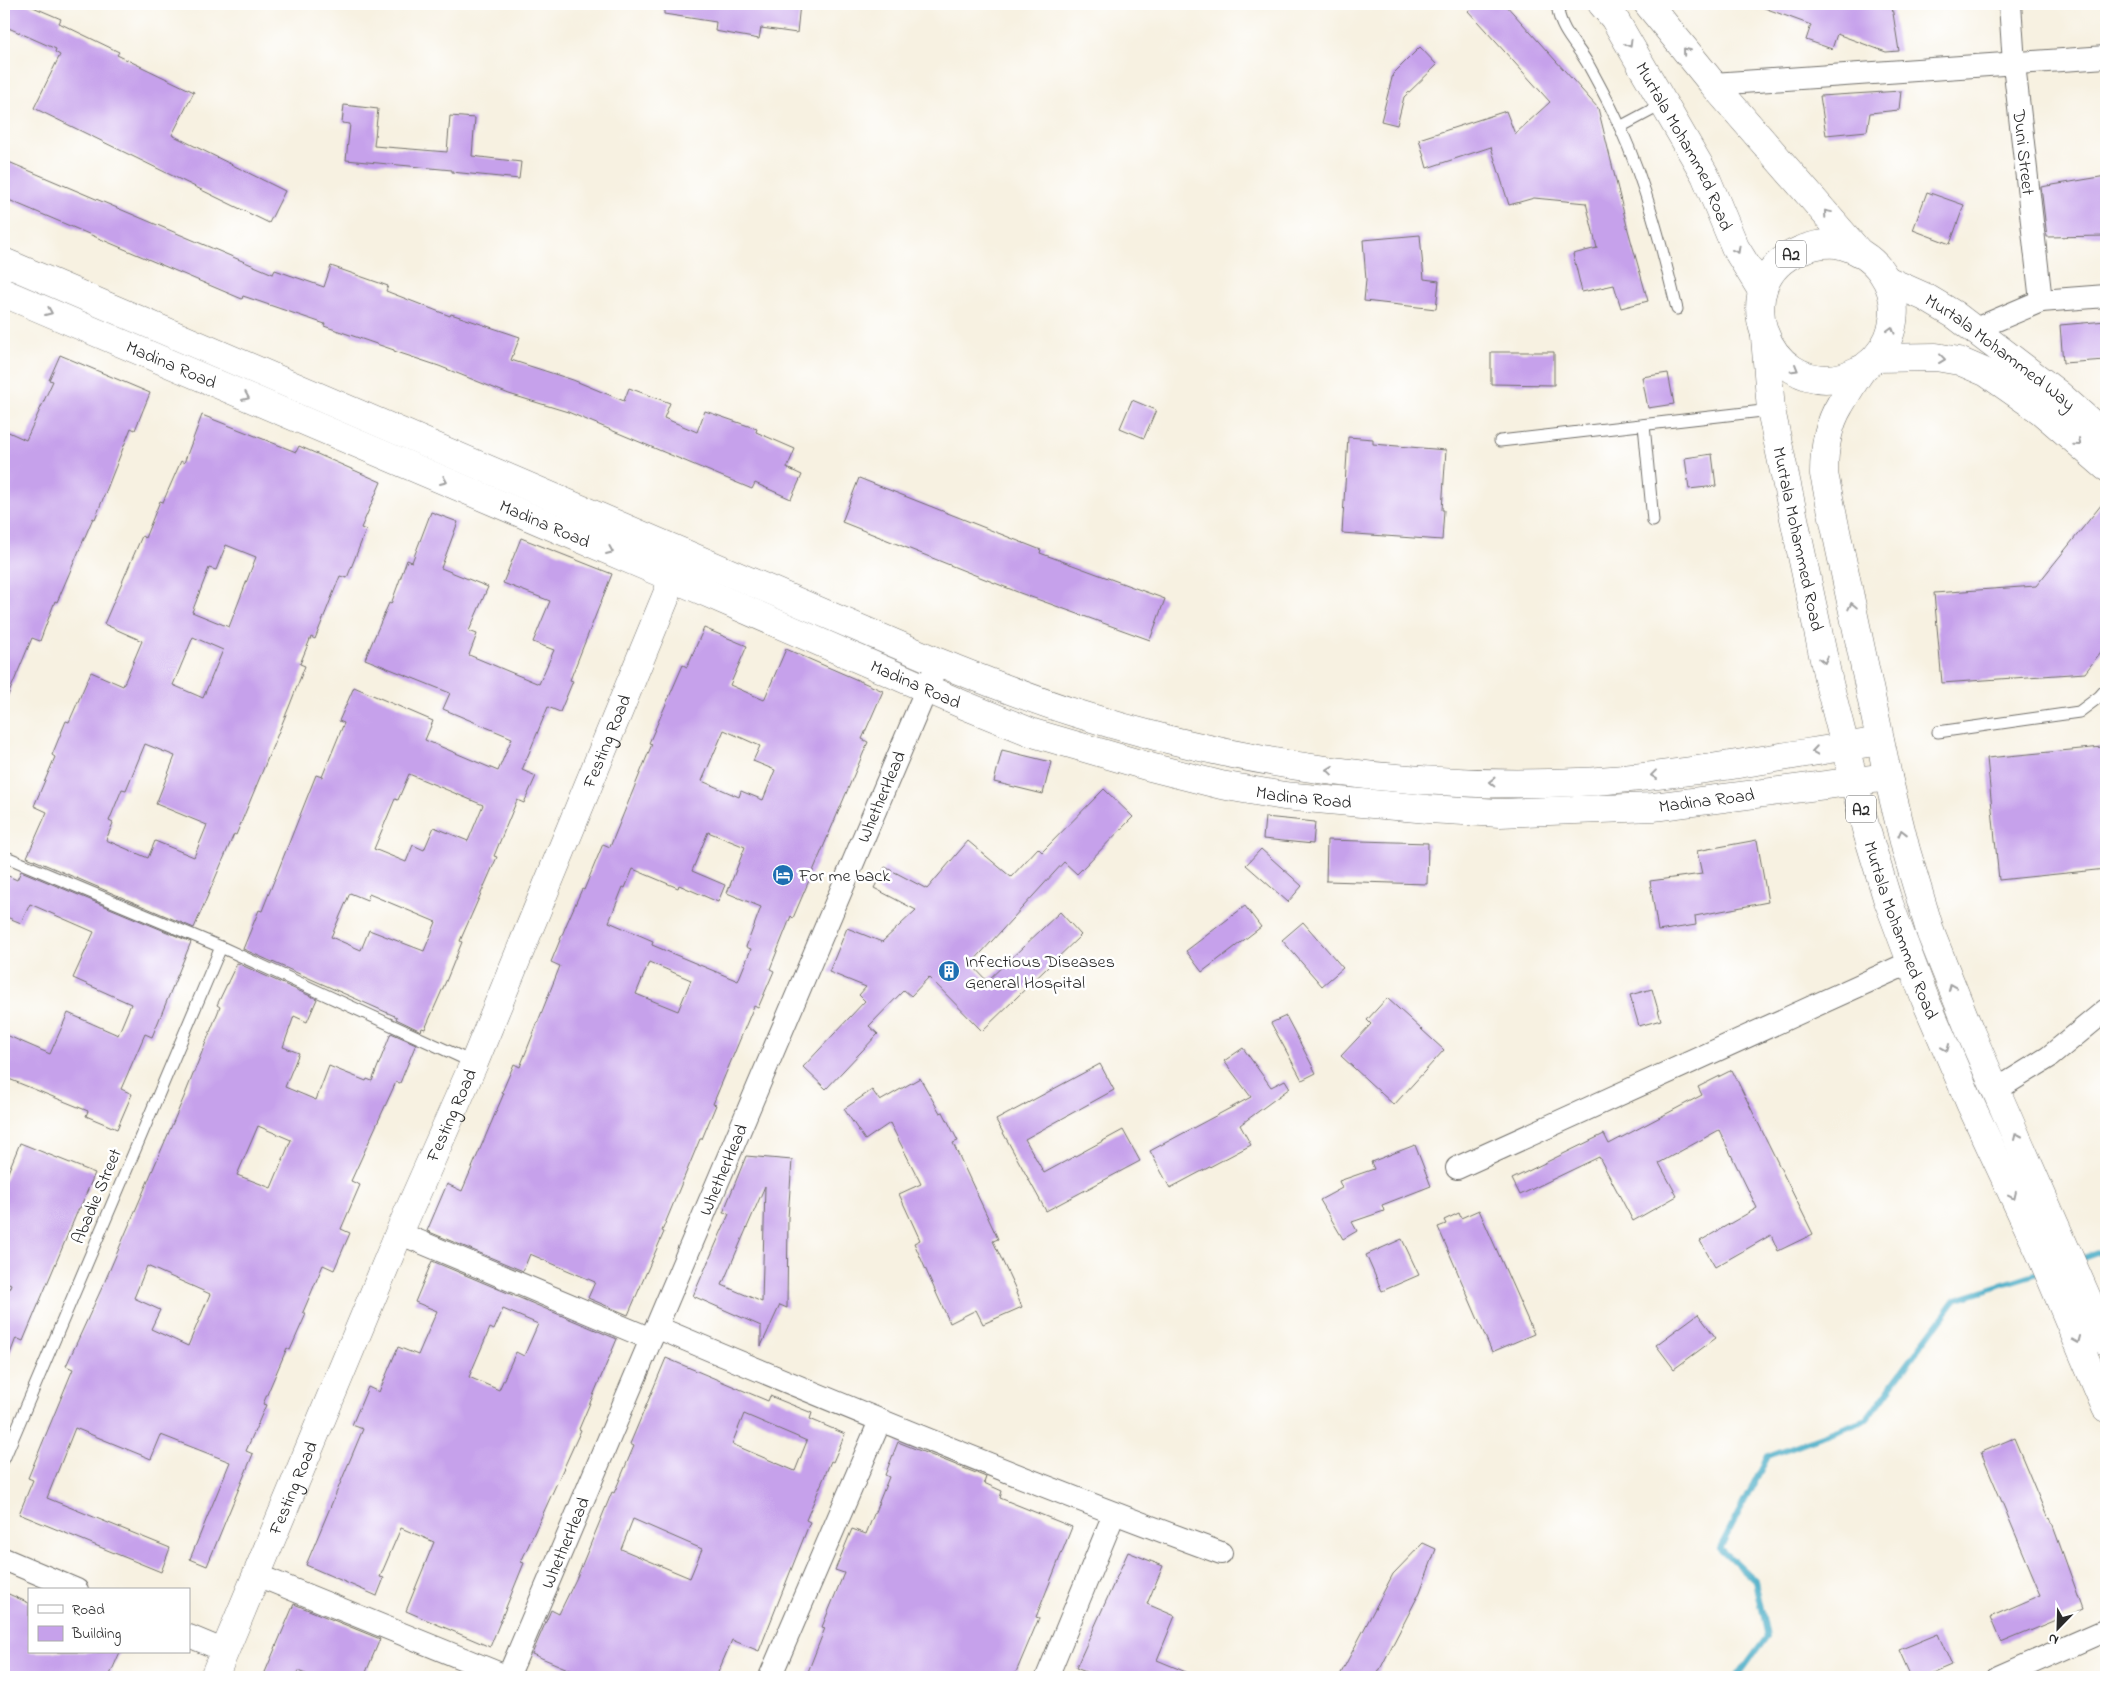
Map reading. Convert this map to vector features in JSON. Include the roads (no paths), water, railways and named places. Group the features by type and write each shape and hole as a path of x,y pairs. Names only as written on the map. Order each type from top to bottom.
{"main road":[{"name":"Murtala Mohammed Road","path":"1602,4 1614,18 1705,176 1735,248 1762,291"},
{"name":"A2","path":"1648,4 1713,84 1858,251 1877,266 1887,280 1894,299 1894,320 1888,341 1869,363 1841,377 1818,378 1796,371 1777,357 1765,337 1759,314 1762,291 1772,270 1790,254 1812,245 1836,244 1858,251"},
{"name":"Madina Road","path":"4,262 938,662 1069,711 1145,734 1214,751 1292,766 1450,782 1580,782 1651,776 1880,742"},
{"name":"Murtala Mohammed Way","path":"1887,280 1925,297 1955,315 2057,393 2106,436"},
{"name":"Madina Road","path":"4,293 673,578 864,663 1033,733 1091,751 1221,785 1284,796 1428,809 1500,813 1652,807 1888,777"},
{"name":"Murtala Mohammed Road","path":"1765,337 1771,410 1830,683 1866,829 1887,898 1911,962 1970,1103 2041,1255 2106,1408"},
{"name":"Murtala Mohammed Way","path":"1869,363 1936,357 1959,361 1987,373 2040,410 2106,467"},
{"name":"Murtala Mohammed Road","path":"1869,363 1839,406 1824,450 1824,474 1888,777 1906,850 1931,934 1969,1029 2106,1341"},
{"name":"Festing Road","path":"214,1677 400,1233 474,1062 684,552"}],"street":[{"name":"Duni Street","path":"2010,4 2014,64 2041,301"},
{"path":"1713,84 2106,57"},
{"path":"1973,330 2041,301 2106,296"},
{"path":"418,470 428,445"},
{"name":"WhetherHead","path":"508,1677 938,662"},
{"path":"1457,1168 1911,962"},
{"path":"1996,1090 2050,1057 2106,1010"},
{"path":"400,1233 1114,1514 1221,1553"},
{"path":"770,1677 880,1421"},
{"path":"1047,1677 1114,1514"},
{"path":"4,1559 73,1588"},
{"path":"257,1575 508,1677"},
{"path":"1999,1677 2106,1630"},
{"path":"190,1636 225,1651"}],"lane":[{"path":"1563,4 1558,10 1560,23 1589,65 1620,127 1657,228 1677,309"},
{"path":"1620,127 1664,103"},
{"path":"1500,441 1771,410"},
{"path":"1644,425 1653,520"},
{"path":"1938,732 2079,712 2099,697 2106,689"},
{"path":"4,856 221,947 474,1062"},
{"name":"Abadie Street","path":"4,1459 221,947"}],"waterway":[{"path":"2077,1260 2106,1250"},
{"path":"1737,1677 1767,1636 1755,1581 1720,1548 1768,1456 1867,1419 1956,1299 2041,1272"}],"place":[{"name":"For me back","path":"783,875"},
{"name":"Infectious Diseases General Hospital","path":"949,971"}]}
